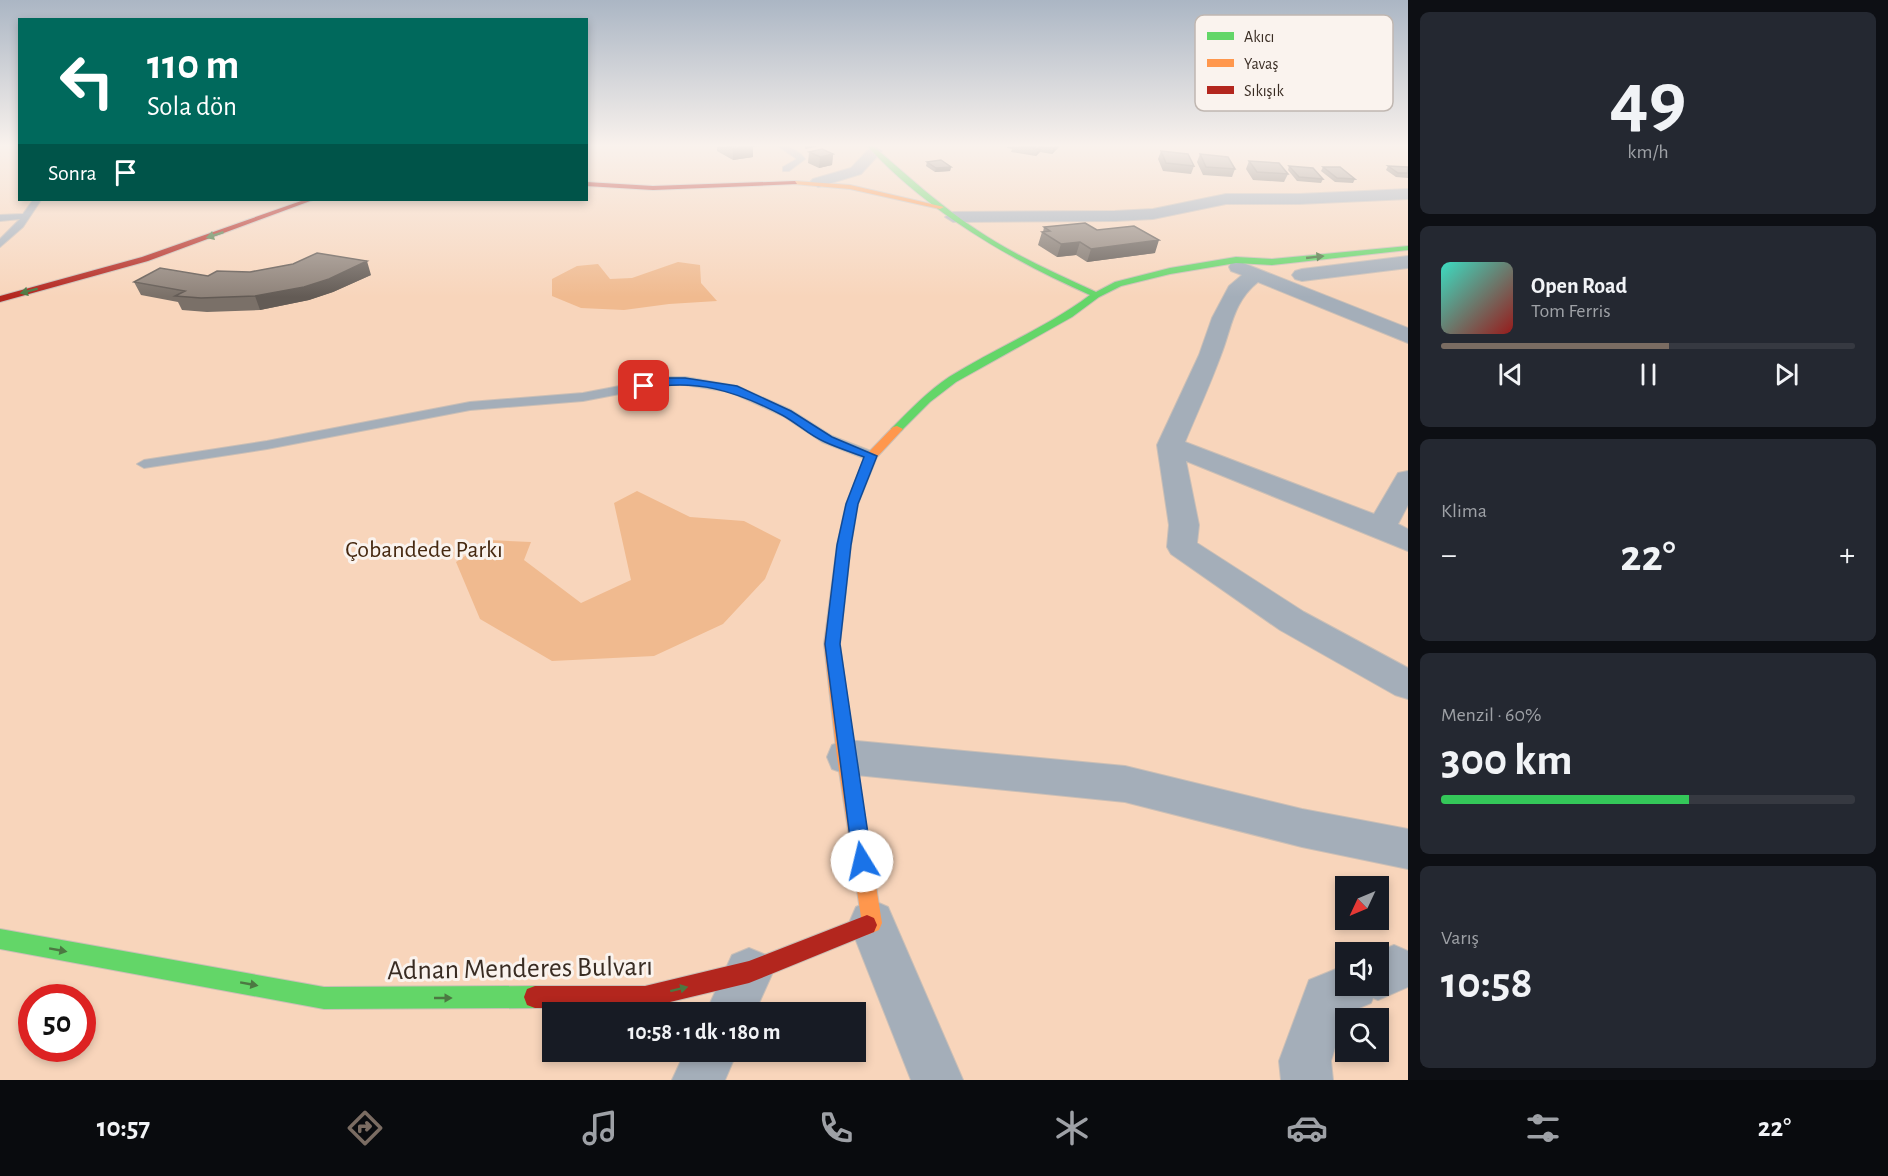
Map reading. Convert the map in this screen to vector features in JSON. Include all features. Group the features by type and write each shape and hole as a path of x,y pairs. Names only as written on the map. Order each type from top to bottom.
{"main road":[{"path":"894,196 946,212"},
{"path":"928,196 978,235 1023,260 1096,295"},
{"path":"0,298 145,259 306,201"},
{"path":"872,923 846,757 832,644 844,545 852,504 871,456 926,400 952,380 1069,315 1096,295 1118,284 1170,270 1230,261 1257,251 1408,234"},
{"path":"1264,268 1408,248"},
{"name":"Adnan Menderes Bulvarı","path":"0,939 324,998 645,997 739,992 872,923"}],"street":[{"path":"946,212 1115,216 1153,214 1226,199 1356,196"},
{"path":"1230,261 1302,275 1408,318"},
{"path":"1302,275 1408,262"},
{"path":"1264,268 1408,336"},
{"path":"1264,268 1236,290 1222,318 1210,355 1170,446 1184,525 1182,547 1292,621 1408,685"},
{"path":"1170,446 1381,528 1408,541"},
{"path":"1381,528 1408,479"},
{"path":"846,757 1125,784 1302,828 1408,849"},
{"path":"872,923 937,1080"},
{"path":"1306,1080 1305,1062 1326,997 1335,993"},
{"path":"698,1080 707,1062"}],"lane":[{"path":"0,244 20,225 37,201"},
{"path":"0,218 27,216"},
{"path":"144,464 267,445 470,406 583,396 667,381 685,381 733,389 787,413 827,439 871,456"}],"green space":[{"name":"Çobandede Parkı","path":"0,196 18,196 18,201 588,201 588,196 1408,196 1408,1080 0,1080"}],"shaded area":[{"path":"678,262 700,265 701,283 717,301 624,310 581,308 552,296 552,279 577,266 598,264 610,279 632,278"},
{"path":"637,491 690,517 744,521 781,540 765,579 723,624 654,656 552,661 480,619 456,562 489,540 531,542 524,560 581,603 631,580 614,503"}],"building":[{"path":"1085,223 1097,230 1134,226 1159,240 1091,249 1080,242 1061,244 1042,232 1050,231 1044,227"},
{"path":"317,253 367,261 329,279 304,287 255,296 201,298 175,296 185,291 134,282 160,268 208,276 217,271 250,272 293,264"}],"traffic: fast":[{"path":"927,196 993,244 1096,295"},
{"path":"897,429 926,400 952,380 1069,315 1096,295 1118,284 1170,271 1236,260 1272,262 1408,248"},
{"path":"0,939 324,998 535,997"}],"traffic: slow":[{"path":"896,196 940,207"},
{"path":"867,925 872,923 846,757 832,644 844,545 852,504 871,456 897,429"}],"traffic: jam":[{"path":"0,299 145,259 306,201"},
{"path":"535,997 645,997 749,972 867,925"}],"route":[{"path":"644,386 667,381 685,381 704,382 733,389 787,413 837,444 871,456 852,504 844,545 832,644 862,861"}]}
